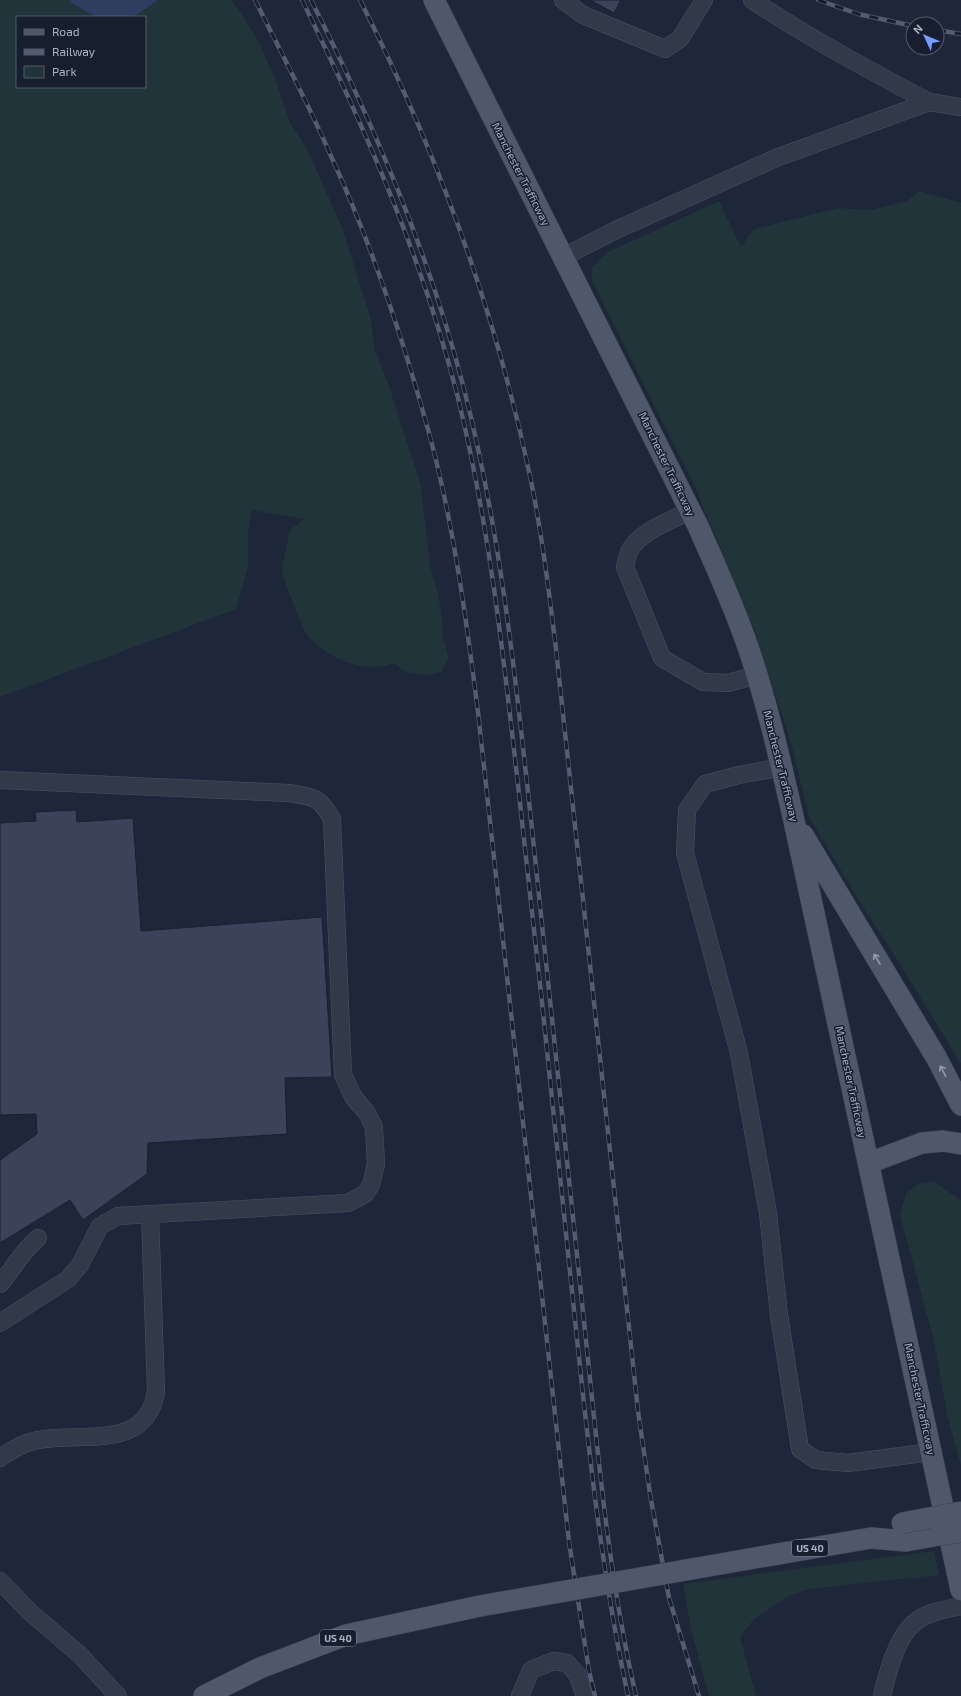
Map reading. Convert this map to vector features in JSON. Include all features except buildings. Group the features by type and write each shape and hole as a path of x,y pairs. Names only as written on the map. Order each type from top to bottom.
{"main road":[{"name":"Manchester Trafficway","path":"434,0 690,511 729,596 757,675 772,725 782,767 961,1590"},
{"path":"794,821 936,1057 961,1106"},
{"path":"869,1163 922,1143 943,1141 961,1144"},
{"name":"US 40","path":"204,1696 260,1668 346,1635 480,1606 904,1532 961,1512"},
{"name":"US 40","path":"904,1532 961,1532"}],"street":[{"path":"563,0 583,15 665,49 680,39 704,0"},
{"path":"752,0 844,57 929,102 961,107"},
{"path":"563,257 616,230 776,158 929,102"},
{"path":"690,511 663,524 641,538 629,551 625,567 662,658 703,682 728,683 757,675"},
{"path":"782,767 739,775 705,784 687,810 685,853 739,1053 768,1213 779,1314 800,1449 816,1460 848,1463 931,1452"},
{"path":"0,780 289,793 311,797 324,805 332,819 343,1076 354,1098 367,1113 374,1127 376,1164 371,1185 365,1194 348,1203 118,1216 100,1226 80,1265 68,1279 0,1323"},
{"path":"0,1458 29,1442 49,1439 119,1435 134,1429 144,1419 155,1402 156,1391 150,1214"},
{"path":"0,1284 11,1272 21,1255 38,1238"},
{"path":"0,1581 30,1612 80,1655 118,1696"},
{"path":"882,1696 897,1646 914,1623 932,1613 961,1606"},
{"path":"520,1696 531,1670 554,1661 567,1663 577,1674 585,1696"}],"green space":[{"path":"0,0 71,0 71,3 94,16 16,16 16,88 146,88 146,16 135,16 158,0 232,0 258,40 275,79 291,125 305,145 342,227 371,320 375,350 389,386 421,486 430,566 437,590 442,616 443,638 449,659 441,672 430,675 405,672 394,663 370,667 358,665 336,657 315,644 305,632 283,575 284,560 290,530 305,519 252,510 248,531 248,567 236,609 0,697"},
{"path":"919,191 961,203 961,1064 895,956 862,906 809,817 791,743 754,629 695,487 592,281 592,267 608,252 719,201 741,247 754,229 838,208 871,210 907,201"},
{"path":"934,1182 961,1200 961,1466 947,1415 934,1341 900,1215 906,1193 918,1184"},
{"path":"934,1551 939,1575 809,1589 787,1597 754,1619 740,1637 756,1696 709,1696 692,1633 683,1584"}],"water":[{"path":"71,0 158,0 135,16 94,16 71,3"}],"railway":[{"path":"255,0 322,136 346,190 373,258 386,293 419,398 446,502 464,607 478,712 569,1542 589,1671 595,1696"},
{"path":"302,0 370,146 410,245 428,295 458,398 479,496 495,595 508,694 593,1485 608,1591 628,1696"},
{"path":"311,0 357,94 417,239 450,338 464,389 488,498 498,553 520,718 606,1524 619,1611 636,1696"},
{"path":"360,0 414,115 461,232 500,353 530,476 542,541 556,649 638,1411 650,1494 669,1598 699,1696"},
{"path":"818,0 858,14 905,24"},
{"path":"945,31 961,34"}]}
